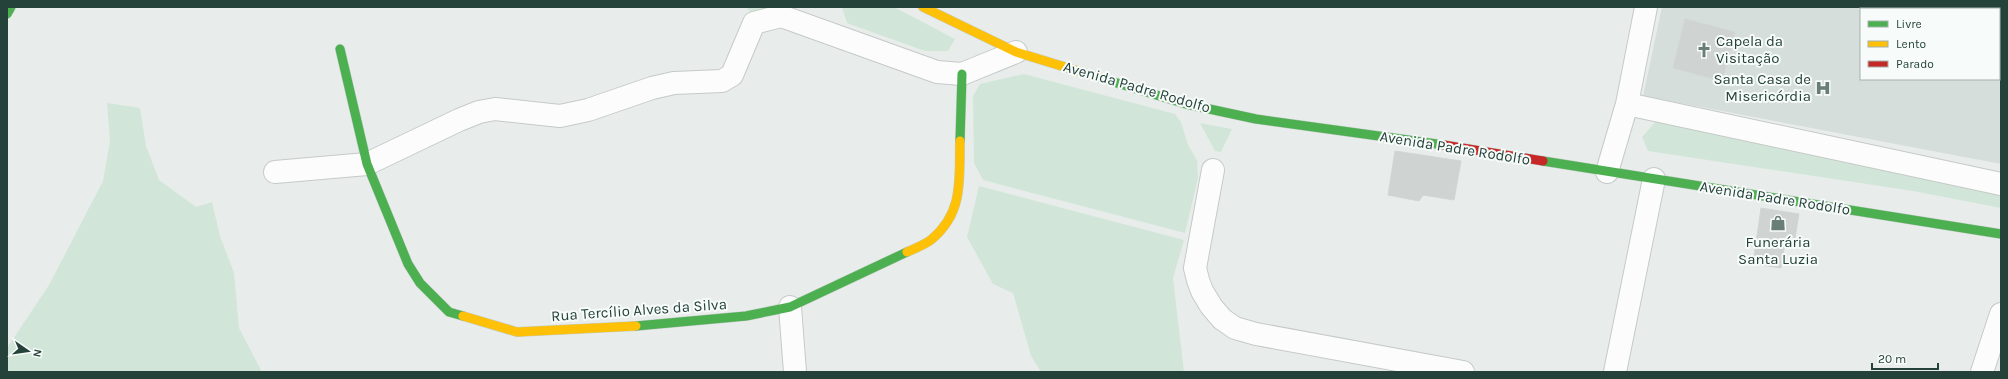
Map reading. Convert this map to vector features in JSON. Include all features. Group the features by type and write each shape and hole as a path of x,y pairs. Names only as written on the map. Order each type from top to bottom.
{"street":[{"path":"7,14 11,7"},
{"name":"Avenida Padre Rodolfo","path":"923,7 980,36 1016,52 1186,104 1256,119 1431,144 2001,234"},
{"path":"1607,172 1627,104 1646,7"},
{"path":"275,172 367,164 479,112 495,109 560,116 588,110 652,88 674,83 722,82 732,75 754,23 782,16 937,72 962,74 1016,52"},
{"name":"Rua Tercílio Alves da Silva","path":"340,49 367,164 408,264 420,283 449,312 517,332 609,328 746,316 790,307 926,243 944,229 953,215 958,199 962,74"},
{"path":"1627,104 2001,184"},
{"path":"1214,170 1195,268 1202,291 1211,306 1222,319 1235,328 1256,334 1463,372"},
{"path":"1615,372 1654,179"},
{"path":"790,307 795,372"},
{"path":"1982,372 2001,314"}],"shaded area":[{"name":"Santa Casa de Misericórdia","path":"1662,7 2001,7 2001,164 1643,96"}],"green space":[{"path":"746,7 774,7 751,13"},
{"path":"842,7 894,7 955,39 948,51 925,51 847,23"},
{"path":"1024,74 1175,114 1181,122 1188,145 1197,160 1198,178 1185,233 983,180 974,163 973,96 980,84"},
{"path":"107,103 140,108 146,146 159,180 196,207 212,202 220,236 234,273 239,328 262,372 7,372 7,348 49,285 103,181 110,141"},
{"path":"1656,121 2001,193 2001,208 1913,191 1648,151 1642,137"},
{"path":"1200,123 1232,129 1221,152 1215,151"},
{"path":"979,186 1184,240 1173,278 1184,372 1041,372 1031,356 1013,293 993,284 967,237"}],"building":[{"name":"Capela da Visitação","path":"1685,19 1735,32 1722,81 1673,68"},
{"path":"1395,151 1461,161 1454,200 1423,195 1419,201 1388,195"},
{"name":"Funerária Santa Luzia","path":"1761,208 1799,214 1795,238 1786,237 1781,268 1753,264"}],"traffic: fast":[{"path":"7,14 11,7"},
{"path":"340,49 367,164 408,264 420,283 449,312 463,316"},
{"path":"960,141 962,74"},
{"path":"1104,79 1186,104 1256,119 1444,145"},
{"path":"1543,161 2001,234"},
{"path":"636,326 746,316 790,307 907,252"}],"traffic: slow":[{"path":"923,7 1016,52 1104,79"},
{"path":"907,252 932,239 950,218 958,194 960,141"},
{"path":"463,316 517,332 636,326"}],"traffic: jam":[{"path":"1444,145 1543,161"}],"place":[{"name":"Capela da Visitação","path":"1704,50"},
{"name":"Santa Casa de Misericórdia","path":"1823,88"},
{"name":"Funerária Santa Luzia","path":"1778,223"}]}
